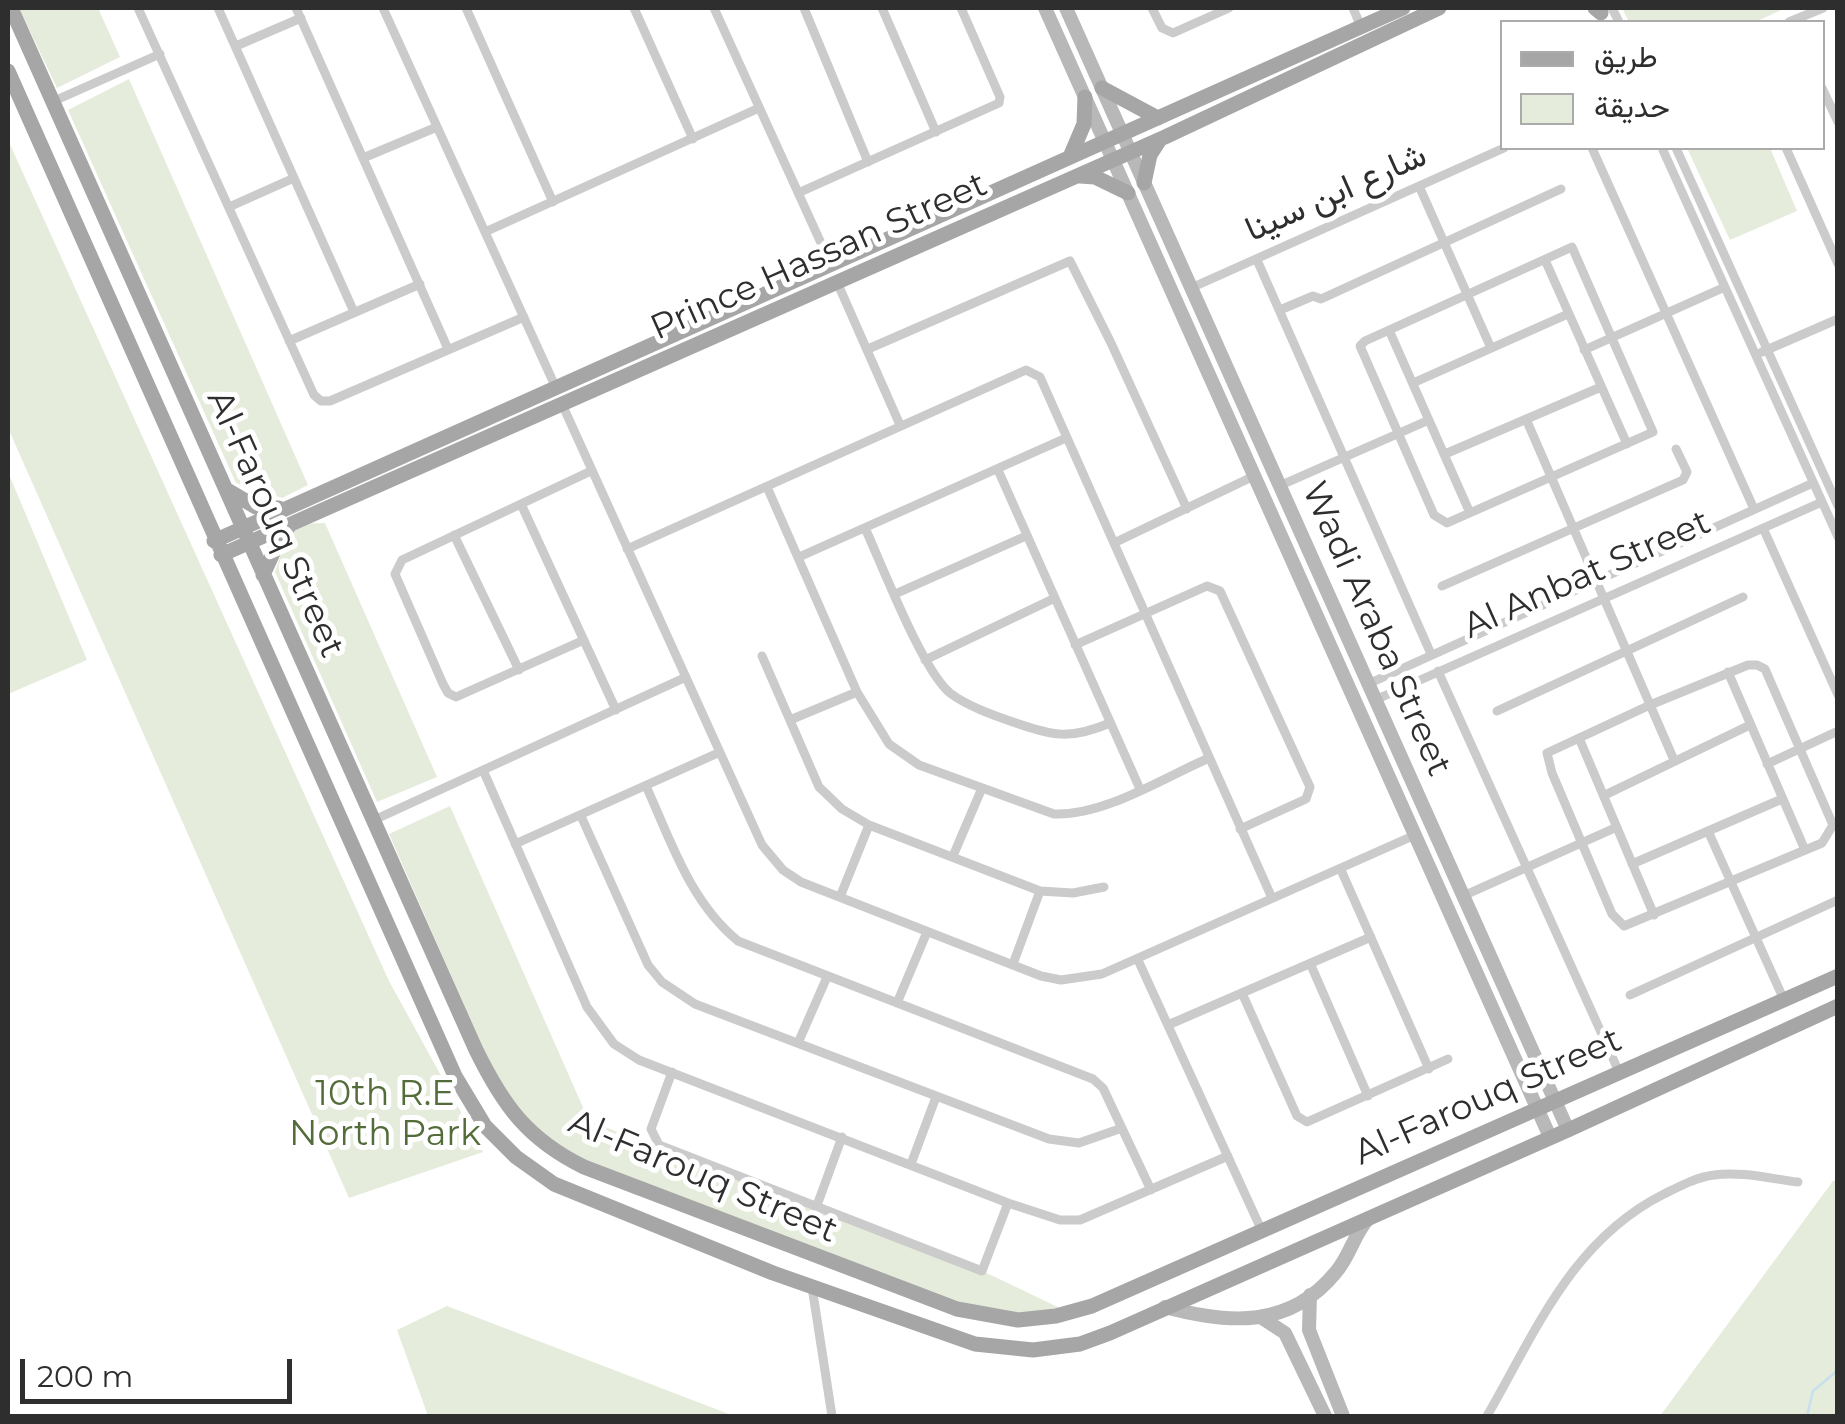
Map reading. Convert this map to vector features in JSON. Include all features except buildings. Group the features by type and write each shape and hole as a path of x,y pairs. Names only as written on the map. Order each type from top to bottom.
{"main road":[{"name":"Al-Farouq Street","path":"11,8 497,1093 532,1133 558,1154 922,1298 997,1318 1037,1319 1092,1306 1838,976"},
{"name":"Wadi Araba Street","path":"1045,8 1550,1137"},
{"name":"Wadi Araba Street","path":"1066,8 1568,1130"},
{"name":"Prince Hassan Street","path":"559,396 830,265 1402,8"},
{"name":"Prince Hassan Street","path":"218,548 559,396 837,282 1076,177 1439,8"},
{"name":"Al-Farouq Street","path":"8,71 455,1076 485,1126 516,1157 554,1184 952,1338 1008,1350 1080,1344 1568,1130 1838,1006"},
{"path":"1102,88 1158,118"},
{"path":"1070,158 1084,124 1085,98"},
{"path":"1144,183 1150,155 1165,137"},
{"path":"1076,177 1095,177 1128,193"},
{"path":"226,489 256,506 290,516 263,574"},
{"path":"1294,564 1311,556"},
{"path":"1164,1308 1213,1319 1262,1318 1296,1304 1339,1269 1368,1219"},
{"path":"1310,1295 1309,1330 1343,1416"},
{"path":"1262,1318 1276,1325 1289,1339 1326,1416"}],"street":[{"path":"138,8 314,396 322,402 330,401 524,317"},
{"path":"218,8 354,312"},
{"path":"383,8 718,753 771,858 802,882 1040,976 1072,980 1138,960 1415,835"},
{"path":"466,8 552,202"},
{"path":"634,8 693,139"},
{"path":"714,8 830,265"},
{"path":"804,8 868,162"},
{"path":"882,8 936,132"},
{"path":"798,193 999,103 1000,97 960,8"},
{"path":"1152,8 1162,28 1173,33 1229,8"},
{"path":"1353,8 1362,27"},
{"path":"1796,20 1823,8"},
{"path":"236,46 298,13 448,349"},
{"path":"54,101 160,54"},
{"path":"1825,94 1838,122"},
{"path":"485,232 760,108"},
{"path":"364,158 437,127"},
{"name":"شارع ابن سينا","path":"1191,288 1500,150"},
{"path":"1593,150 1754,508"},
{"path":"1663,150 1838,537"},
{"path":"1677,150 1838,506"},
{"path":"1787,150 1832,238 1838,264"},
{"path":"229,207 294,178"},
{"path":"1419,186 1490,348"},
{"path":"1280,310 1314,296 1321,299 1561,188"},
{"path":"1572,247 1654,432 1447,524 1434,515 1360,346 1467,295 1572,247"},
{"path":"1257,260 1431,654"},
{"path":"1544,260 1627,444"},
{"path":"868,349 1070,262 1187,509"},
{"path":"837,282 900,425"},
{"path":"289,341 420,284"},
{"path":"1584,350 1724,287"},
{"path":"1413,383 1568,314"},
{"path":"1756,356 1838,319"},
{"path":"1389,330 1470,513"},
{"path":"627,549 1026,370 1040,377 1272,898"},
{"path":"1444,454 1600,387"},
{"path":"1279,486 1430,420"},
{"path":"1526,420 1674,760"},
{"path":"799,557 1066,438"},
{"path":"1442,586 1683,480 1687,472 1676,449"},
{"path":"584,640 464,696 448,693 395,574 402,560 592,470"},
{"path":"998,470 1140,789"},
{"path":"1116,542 1254,476"},
{"name":"Al Anbat Street","path":"1368,684 1813,483"},
{"path":"767,487 856,692 889,744 919,765 1054,814 1069,815 1092,811 1209,758"},
{"name":"Al Anbat Street","path":"1375,700 1822,502"},
{"path":"521,504 616,710"},
{"path":"865,528 926,660 936,678 959,699 1048,735 1079,734 1110,724"},
{"path":"1762,528 1838,694"},
{"path":"454,535 519,670"},
{"path":"895,594 1026,536"},
{"path":"1075,645 1207,586 1220,590 1310,787 1306,799 1240,829"},
{"path":"926,660 1055,598"},
{"path":"1497,711 1743,598"},
{"path":"762,656 819,787 830,800 869,825 1040,891 1073,893 1104,887"},
{"path":"1757,665 1765,670 1834,825 1822,843 1624,926 1612,914 1546,752 1650,705 1728,672 1757,665"},
{"path":"1438,672 1620,1072"},
{"path":"1728,672 1805,850"},
{"path":"374,820 684,678"},
{"path":"790,720 856,692"},
{"path":"1605,794 1750,726"},
{"path":"1767,764 1838,731"},
{"path":"1579,738 1654,916"},
{"path":"515,844 718,753"},
{"path":"483,770 594,1021 626,1052 1008,1203 1072,1221 1093,1216 1228,1156"},
{"path":"646,786 692,888 722,929 757,950 1093,1079 1103,1088 1151,1190"},
{"path":"953,856 982,788"},
{"path":"1632,864 1782,799"},
{"path":"580,816 639,948 662,982 695,1004 1066,1143 1090,1140 1122,1128"},
{"path":"840,897 869,825"},
{"path":"1463,896 1617,827"},
{"path":"1708,831 1784,1000"},
{"path":"1341,870 1429,1069"},
{"path":"1014,964 1040,891"},
{"path":"1630,996 1838,900"},
{"path":"896,1003 927,932"},
{"path":"1168,1025 1371,936"},
{"path":"1138,960 1261,1230"},
{"path":"1310,963 1368,1096"},
{"path":"798,1043 827,977"},
{"path":"1242,993 1297,1116 1307,1122 1448,1059"},
{"path":"672,1072 651,1128 660,1145 816,1208 982,1272 1008,1203"},
{"path":"911,1164 936,1097"},
{"path":"816,1208 842,1137"},
{"path":"1487,1416 1573,1270 1600,1238 1629,1214 1670,1191 1712,1175 1798,1182"},
{"path":"812,1287 832,1416"}],"green space":[{"path":"19,8 98,8 120,57 57,88"},
{"path":"1622,8 1786,8 1759,20 1628,20"},
{"path":"129,79 308,485 282,498 236,483 68,110"},
{"name":"10th R.E North Park","path":"8,140 389,981 483,1152 349,1198 8,428"},
{"path":"1688,150 1771,150 1797,211 1730,240"},
{"path":"8,472 87,660 8,694"},
{"path":"325,523 437,777 377,802 275,572 291,524"},
{"path":"450,806 589,1121 991,1275 1066,1311 977,1314 559,1154 500,1087 389,834"},
{"path":"1837,1180 1837,1416 1660,1416 1833,1181"},
{"path":"447,1306 734,1416 428,1416 397,1330"}],"waterway":[{"path":"1807,1416 1813,1391 1838,1370"}]}
